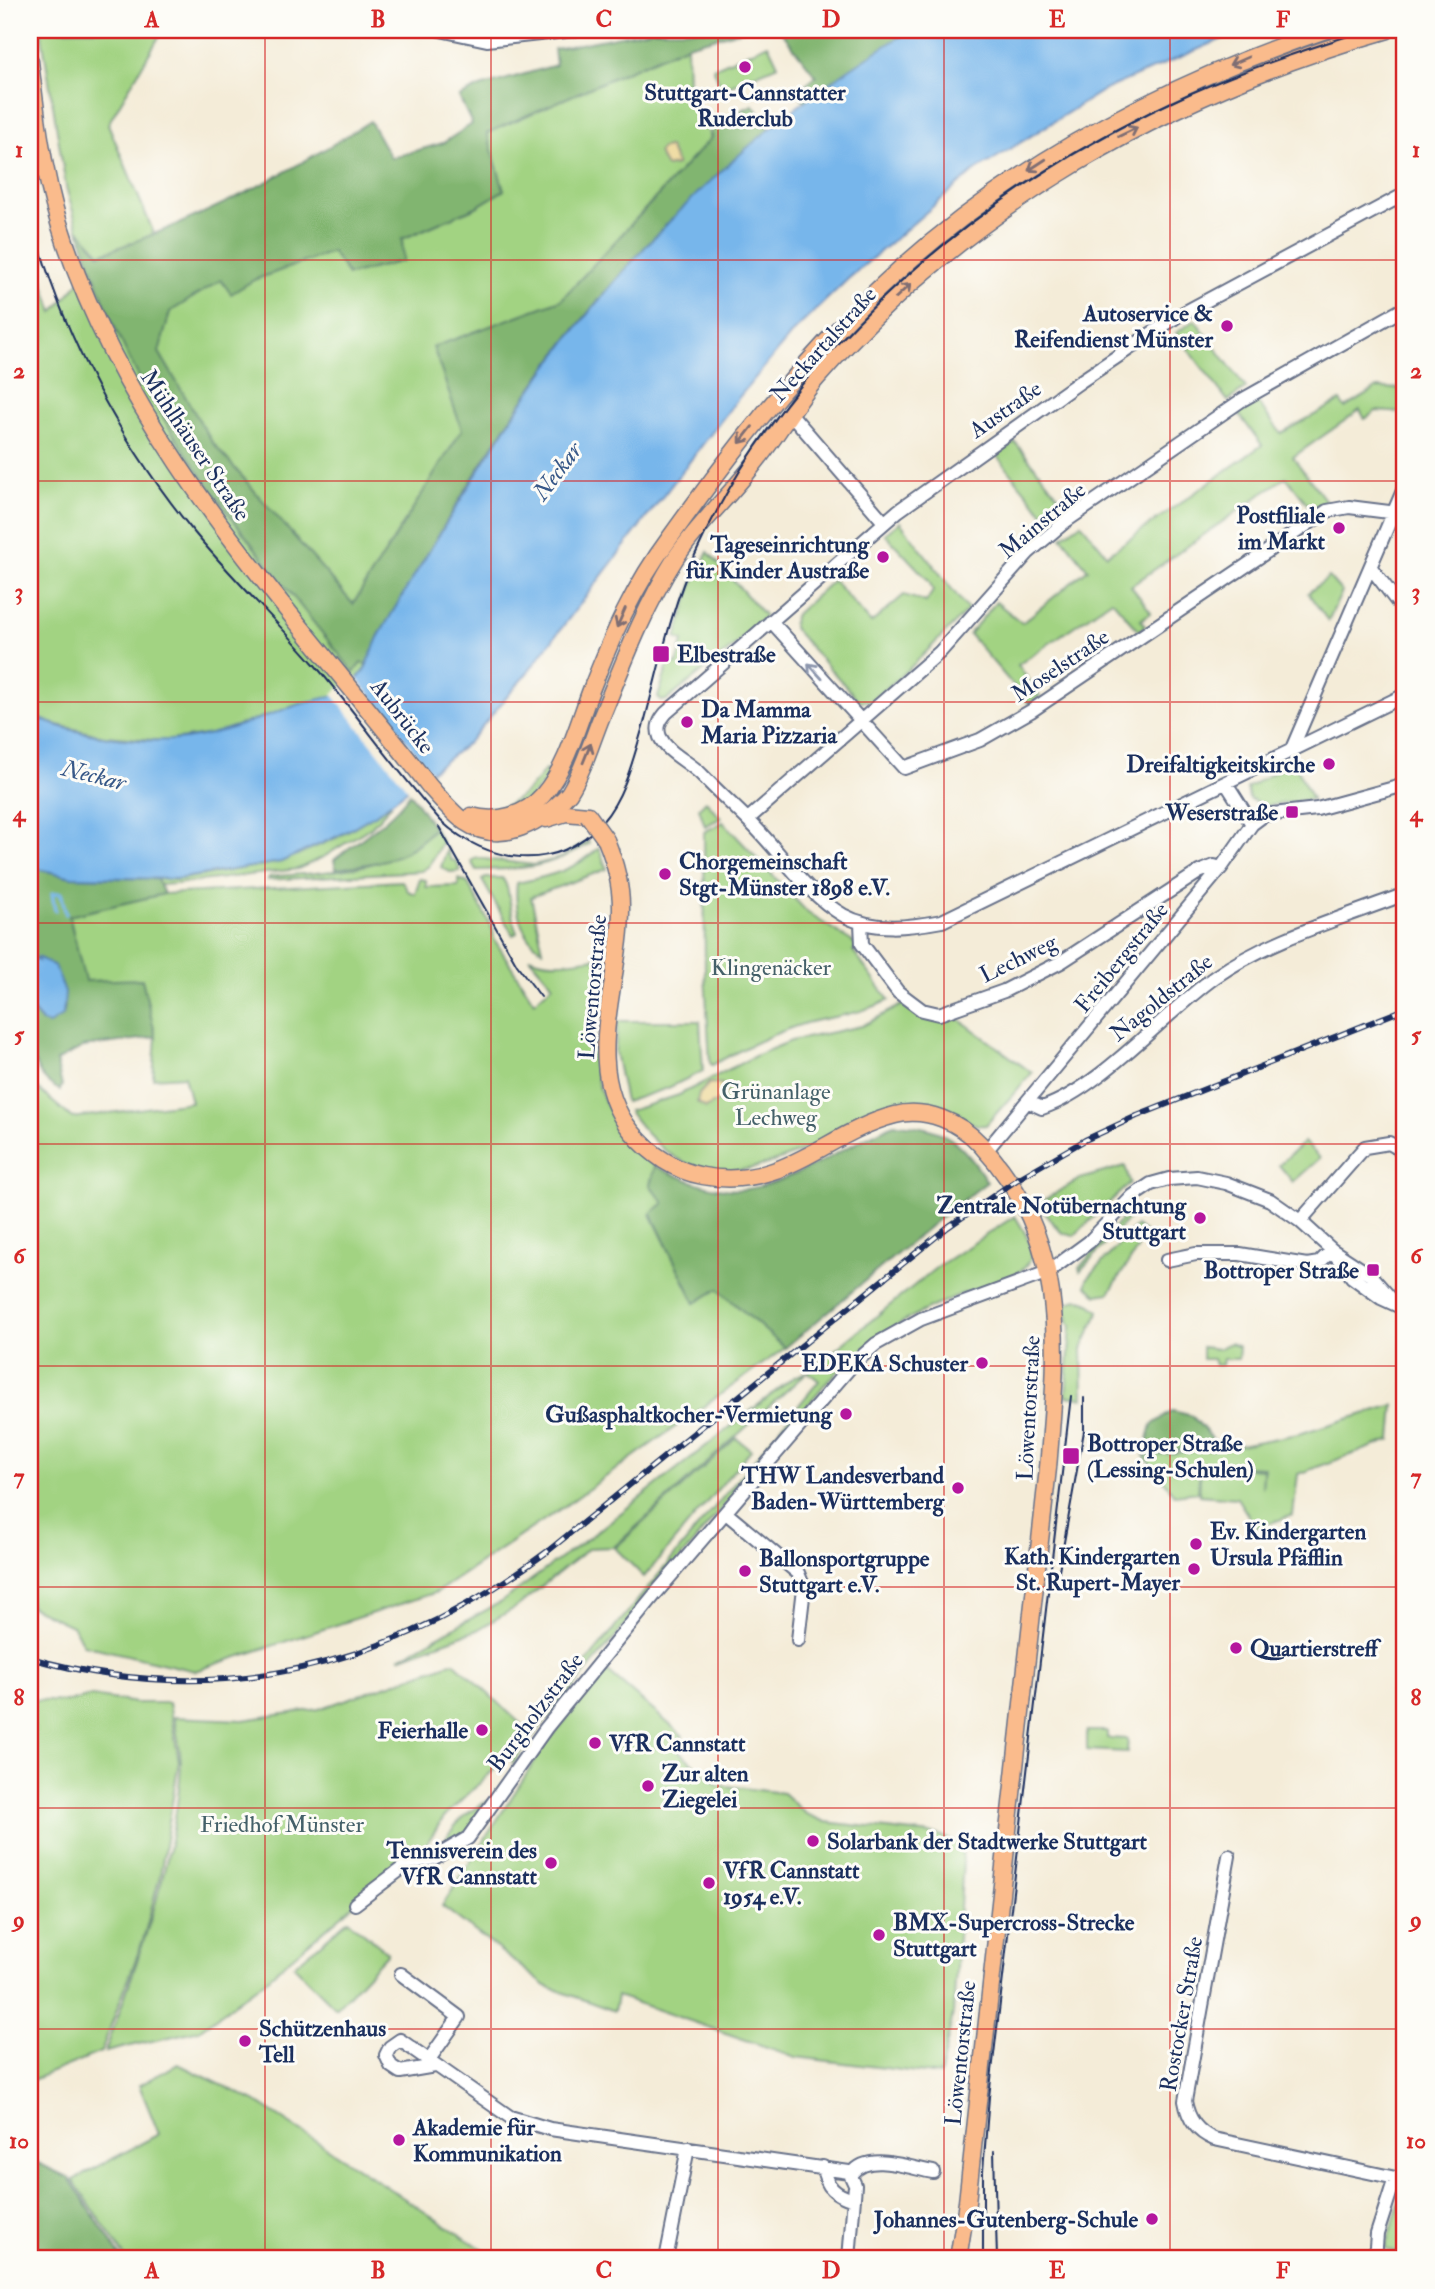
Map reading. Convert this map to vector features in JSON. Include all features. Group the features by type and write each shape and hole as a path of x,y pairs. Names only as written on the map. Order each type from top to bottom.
{"main road":[{"name":"Neckartalstraße","path":"456,811 480,819 508,817 532,805 553,782 626,608 654,559 753,426 850,316 935,238 1039,163 1153,99 1265,50 1326,30"},
{"name":"Neckartalstraße","path":"435,793 464,821 490,830 511,831 536,821 569,793 649,604 676,557 754,465 790,413 824,371 906,287 989,220 1115,139 1214,90 1388,30"},
{"name":"Mühlhäuser Straße","path":"30,61 44,155 58,219 80,283 119,371 151,426 207,508 335,666"},
{"name":"Aubrücke","path":"335,666 435,793"},
{"name":"Löwentorstraße","path":"553,782 569,793 606,840 618,874 621,907 606,1047 607,1072 619,1110 630,1130 657,1156 694,1174 740,1179 782,1168 896,1114 930,1114 970,1134 986,1151 1039,1236 1055,1312 1056,1366 1048,1468 967,2202 958,2259"},
{"path":"536,821 566,813 588,815"},
{"name":"Löwentorstraße","path":"967,2202 968,2259"}],"street":[{"path":"440,30 487,40 575,30"},
{"name":"Austraße","path":"748,819 694,766 667,748 659,734 660,720 666,713 884,522 1081,381 1177,317 1405,194"},
{"name":"Mainstraße","path":"748,819 940,652 1028,553 1066,521 1242,400 1318,354 1405,308"},
{"path":"790,413 884,522"},
{"path":"1290,751 1400,513 1405,486"},
{"name":"Moselstraße","path":"771,621 904,768 980,740 1031,711 1327,511 1349,507 1400,513"},
{"path":"1372,569 1405,612"},
{"path":"748,819 817,895 842,914 861,923 912,927 943,921 1405,695"},
{"path":"1226,783 1251,824 1265,815 1317,809 1405,785"},
{"name":"Freibergstraße","path":"986,1151 1221,868 1251,824"},
{"name":"Lechweg","path":"861,923 862,944 898,992 922,1010 939,1014 1004,991 1113,931 1199,872 1214,866 1221,868"},
{"name":"Nagoldstraße","path":"1029,1102 1042,1108 1058,1103 1130,1050 1171,1011 1218,975 1274,946 1405,894"},
{"path":"1300,1221 1365,1147 1389,1143 1405,1152"},
{"path":"1048,1272 1089,1242 1133,1196 1151,1184 1169,1179 1197,1177 1250,1190 1300,1221 1332,1250 1352,1278 1381,1298 1400,1306"},
{"path":"1167,1260 1196,1254 1240,1254 1307,1265 1319,1263 1332,1250"},
{"name":"Burgholzstraße","path":"355,1904 409,1863 434,1858 467,1838 546,1728 829,1390 876,1345 921,1319 964,1300 1048,1272"},
{"path":"726,1513 799,1573 804,1588 798,1640"},
{"name":"Rostocker Straße","path":"1229,1856 1185,2101 1190,2119 1205,2135 1214,2139 1400,2179"},
{"path":"401,1974 459,2017 431,2063 510,2117 550,2129 823,2167 852,2174 855,2180 849,2259"},
{"path":"666,2259 688,2148"},
{"path":"852,2174 859,2165 872,2162 933,2172"},
{"path":"823,2167 828,2185 835,2194 854,2200"},
{"path":"1375,2259 1377,2234 1400,2179"}],"green space":[{"path":"41,30 163,30 108,124 155,236 100,254 78,229 66,187"},
{"path":"651,30 744,30 687,45 487,133 504,190 476,207 402,239 403,261 348,275 332,252 254,280 231,294 221,280 170,312 159,352 212,442 353,604 462,430 433,347 561,300 711,138 711,124 753,105 771,130 679,212 622,272 570,336 480,467 379,635 368,665 361,663 354,673 196,468 149,395 118,335 78,229 100,254 239,196 370,121 391,158 443,143 472,124 459,97 480,87 556,65 554,49"},
{"path":"780,30 910,30 805,102 797,91 816,76"},
{"name":"Stuttgart-Cannstatter Ruderclub","path":"768,44 778,65 722,89 713,68"},
{"path":"687,45 688,88 711,138 561,300 434,347 612,290 360,676 326,701 305,703 212,734 166,741 104,736 45,722 30,714 30,241 53,312 100,259 333,252 348,275 403,261 402,239 476,207 504,190 486,133"},
{"path":"1195,320 1246,388 1228,401 1176,333"},
{"path":"1377,388 1405,389 1405,413 1376,411 1365,419 1360,410 1293,457 1326,501 1312,510 1286,477 1131,586 1151,612 1141,620 1145,626 1139,631 1112,600 1018,665 1040,696 1029,704 969,634 996,602 1022,623 1088,569 1062,537 1081,523 1107,555 1262,445 1238,413 1256,401 1281,433 1340,401 1345,408"},
{"path":"1015,442 1070,510 1051,523 997,456"},
{"path":"717,476 720,478 711,494 641,600 615,656 579,751 575,749 635,601"},
{"path":"900,522 968,610 909,669 871,701 859,701 793,628 794,616 833,580 871,623 904,595 926,602 933,591 929,581 885,534"},
{"path":"708,552 765,616 733,647 667,700 661,701 658,697 669,662 677,664 683,641 676,638 693,583"},
{"path":"1329,577 1342,592 1328,621 1308,593"},
{"path":"1293,761 1312,799 1266,806 1249,799 1247,788"},
{"path":"545,770 552,773 522,804 504,811 480,812 501,807 517,798 532,786"},
{"path":"410,793 434,828 412,848 390,859 336,869 334,860 384,821"},
{"path":"706,801 721,818 705,826 699,808"},
{"path":"392,804 371,827 325,856 298,869 176,884 134,886 70,883 30,867 176,880 281,862 338,837"},
{"name":"Klingenäcker","path":"723,822 808,913 859,946 853,951 889,1000 858,1012 794,1027 712,1065 710,1063 705,974 704,832"},
{"path":"434,828 442,842 429,866 421,871 268,880 269,877 335,871 379,862 418,843"},
{"path":"588,841 589,844 561,858"},
{"path":"599,848 607,869 531,897 543,950 535,945 524,930 518,911 517,883 571,867"},
{"path":"447,849 451,860 456,861 460,871 450,872 441,867"},
{"path":"476,858 534,865 561,858 535,866 493,870 476,870 471,861"},
{"path":"30,867 72,877 157,879 164,894 69,916 85,981 142,979 156,1037 83,1047 56,1061 62,1086 60,1090 41,1075 31,1043 30,1008 42,1022 49,1023 63,1015 65,1006 38,961 34,958 30,961"},
{"path":"502,878 505,882 517,933 513,935 482,880"},
{"path":"420,879 426,880 426,887 458,886 458,879 468,883 493,930 494,939 534,1002 553,985 529,957 556,962 603,957 594,1021 593,1057 599,1089 625,1142 655,1166 650,1185 665,1203 651,1214 695,1303 718,1289 785,1348 572,1501 437,1592 195,1671 83,1645 74,1627 30,1606 30,1076 38,1089 72,1118 191,1102 184,1076 153,1078 156,1037 85,982 69,915 164,894 402,881 408,891 415,894"},
{"name":"Grünanlage Lechweg","path":"904,1004 936,1021 959,1019 1032,1073 986,1125 972,1123 953,1111 934,1105 901,1104 783,1159 729,1171 703,1169 678,1159 653,1140 629,1111 679,1095 757,1055 791,1041 862,1026"},
{"path":"618,1021 700,1021 703,1071 668,1088 625,1102 615,1052"},
{"path":"894,1124 926,1128 950,1138 969,1156 987,1182 935,1222 785,1348 718,1289 695,1303 651,1213 664,1203 650,1185 655,1166 712,1187 747,1189 785,1179"},
{"path":"1304,1142 1320,1158 1293,1182 1279,1165"},
{"path":"1125,1166 1130,1183 1074,1236 1062,1233 1037,1204 1080,1179"},
{"path":"1015,1216 1031,1246 1027,1265 1006,1279 964,1293 899,1324 865,1348 825,1384 528,1742 513,1765 512,1755 522,1740 819,1381 808,1372 937,1267"},
{"path":"1123,1217 1129,1218 1080,1271 1079,1268"},
{"path":"1136,1226 1144,1232 1136,1251 1109,1293 1097,1295 1086,1286 1087,1279"},
{"path":"1077,1299 1087,1302 1099,1311 1082,1349 1083,1398 1066,1396 1071,1324 1068,1323 1066,1304"},
{"path":"1230,1343 1239,1347 1238,1359 1223,1359 1222,1365 1215,1365 1213,1359 1202,1359 1202,1347 1218,1349"},
{"path":"807,1372 614,1547 589,1548 518,1606 477,1630 399,1658 501,1602 594,1534 794,1377"},
{"path":"1394,1405 1391,1440 1298,1474 1293,1515 1256,1528 1237,1498 1199,1495 1201,1465 1263,1469 1262,1489 1264,1467 1200,1464 1198,1492 1175,1495 1144,1456 1225,1448 1298,1434"},
{"path":"1173,1411 1192,1416 1219,1446 1144,1453 1152,1425"},
{"path":"736,1438 751,1450 644,1577 615,1548"},
{"name":"Friedhof Münster","path":"454,1662 523,1726 501,1763 444,1817 427,1843 263,1982 199,2030 105,2052 153,1911 171,1839 181,1765 174,1717 243,1720 319,1709"},
{"name":"VfR Cannstatt 1954 e.V.","path":"607,1671 683,1736 675,1748 718,1785 783,1793 806,1814 825,1822 939,1835 961,1845 963,1861 953,2014 940,2075 796,2057 617,1996 614,2011 546,1986 442,1906 547,1742"},
{"path":"92,1696 136,1703 169,1703 179,1761 160,1876 143,1940 101,2052 30,2081 30,1700 66,1702"},
{"path":"1087,1731 1107,1731 1107,1738 1128,1739 1127,1752 1087,1750"},
{"path":"490,1800 467,1836 439,1850 460,1820"},
{"path":"348,1920 388,1953 336,2008 294,1966"},
{"path":"178,2064 255,2101 497,2259 126,2259 73,2180 159,2134 139,2085"},
{"path":"32,2160 69,2178 122,2259 30,2259"},
{"path":"1401,2197 1405,2198 1405,2255 1385,2249"}],"sand":[{"path":"669,147 677,165 666,167 658,153 662,148"},
{"path":"709,1083 722,1084 728,1095 706,1108 697,1102 699,1094"}],"water":[{"name":"Neckar","path":"912,30 1243,30 1104,90 972,173 848,279 794,331 740,396 527,673 468,743 376,814 338,836 281,862 176,879 72,877 30,867 30,714 72,730 96,735 145,740 193,738 336,695 351,685 363,673 377,639 405,591 525,398 570,336 619,276 671,219 727,166 786,116 847,71"},
{"path":"37,957 55,966 65,993 63,1015 49,1024 42,1022 30,1008 30,961 34,958 38,961"}],"pier":[{"path":"355,676 432,773 409,791 332,694"}],"waterway":[{"path":"55,910 52,893 61,893 66,914"}],"tram line":[{"path":"30,213 57,299 94,381 140,458 193,531 314,664 441,821 459,836 479,847 500,854 543,856 564,850 584,839 602,822 617,800 644,723 672,617 695,555 734,480 782,410 838,343 900,282 968,226 1039,175 1113,131 1211,85 1367,30"},
{"path":"30,189 38,223"},
{"path":"439,827 517,965 541,997"},
{"path":"983,2259 983,2171 989,2097 1071,1396"},
{"path":"1057,1581 1084,1431 1084,1398"},
{"path":"994,2151 997,2259"}],"railway":[{"path":"30,1658 100,1673 169,1680 236,1678 302,1668 366,1650 428,1624 489,1591 548,1551 948,1227 1021,1177 1085,1140 1137,1116 1405,1009"}],"place":[{"name":"Stuttgart-Cannstatter Ruderclub","path":"745,67"},
{"name":"Autoservice & Reifendienst Münster","path":"1227,326"},
{"name":"Postfiliale im Markt","path":"1339,528"},
{"name":"Tageseinrichtung für Kinder Austraße","path":"883,557"},
{"name":"Elbestraße","path":"661,654"},
{"name":"Da Mamma Maria Pizzaria","path":"687,722"},
{"name":"Dreifaltigkeitskirche","path":"1329,764"},
{"name":"Weserstraße","path":"1292,812"},
{"name":"Chorgemeinschaft Stgt-Münster 1898 e.V.","path":"665,874"},
{"name":"Zentrale Notübernachtung Stuttgart","path":"1200,1218"},
{"name":"Bottroper Straße","path":"1373,1270"},
{"name":"EDEKA Schuster","path":"982,1363"},
{"name":"Gußasphaltkocher-Vermietung","path":"846,1414"},
{"name":"Bottroper Straße (Lessing-Schulen)","path":"1071,1456"},
{"name":"THW Landesverband Baden-Württemberg","path":"958,1488"},
{"name":"Ev. Kindergarten Ursula Pfäfflin","path":"1196,1544"},
{"name":"Kath. Kindergarten St. Rupert-Mayer","path":"1194,1569"},
{"name":"Ballonsportgruppe Stuttgart e.V.","path":"745,1571"},
{"name":"Quartierstreff","path":"1236,1648"},
{"name":"Feierhalle","path":"482,1730"},
{"name":"VfR Cannstatt","path":"595,1743"},
{"name":"Zur alten Ziegelei","path":"648,1786"},
{"name":"Solarbank der Stadtwerke Stuttgart","path":"813,1841"},
{"name":"Tennisverein des VfR Cannstatt","path":"551,1863"},
{"name":"VfR Cannstatt 1954 e.V.","path":"709,1883"},
{"name":"BMX-Supercross-Strecke Stuttgart","path":"879,1935"},
{"name":"Schützenhaus Tell","path":"245,2041"},
{"name":"Akademie für Kommunikation","path":"399,2140"},
{"name":"Johannes-Gutenberg-Schule","path":"1152,2219"}]}
